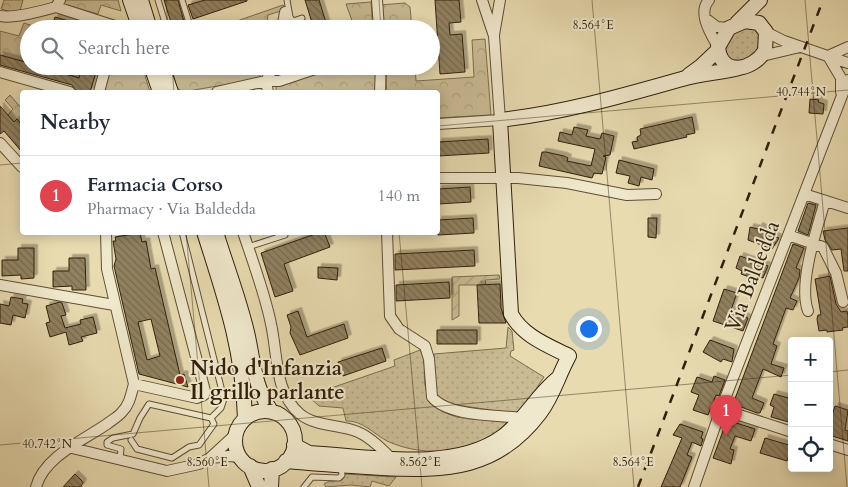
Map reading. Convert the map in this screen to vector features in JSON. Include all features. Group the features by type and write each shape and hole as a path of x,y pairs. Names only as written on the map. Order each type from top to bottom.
{"street":[{"path":"130,0 137,20"},
{"path":"141,0 147,20"},
{"path":"377,0 379,20"},
{"path":"482,0 494,36"},
{"path":"210,458 229,456 265,470 272,469 286,461 341,466 416,469 440,469 468,465 486,459 509,446 540,413 557,387 569,356 529,334 518,326 510,314 494,36 500,0"},
{"path":"709,0 704,10 708,30 724,63 739,68"},
{"path":"684,78 700,67 718,48 733,25 762,0"},
{"path":"440,124 500,120 570,110 639,93 684,78 752,65 762,56 767,45 763,27 762,0"},
{"path":"0,16 6,17 58,4 99,20"},
{"path":"285,20 286,15"},
{"path":"705,18 717,26 733,25 745,21 763,27 801,47 848,63"},
{"path":"762,56 801,47"},
{"path":"828,56 848,47"},
{"path":"828,56 841,78 841,96"},
{"path":"0,72 63,90"},
{"path":"100,90 104,75"},
{"path":"155,75 159,90"},
{"path":"165,75 170,90"},
{"path":"268,90 266,82 270,75"},
{"path":"227,90 279,81 297,75"},
{"path":"380,90 381,75"},
{"name":"Via Baldedda","path":"694,487 721,409 848,80"},
{"path":"0,142 20,165"},
{"path":"440,178 546,180 627,195 656,194"},
{"path":"804,194 848,208"},
{"path":"808,311 805,302 814,244 825,201"},
{"path":"36,487 46,467 58,454 72,448 122,413 130,401 134,384 107,269 106,235"},
{"path":"134,384 197,398 204,395 205,391 164,235"},
{"path":"205,235 234,325 244,383 245,419"},
{"path":"217,235 246,331 255,380 260,395 271,412"},
{"path":"244,235 271,324 279,377 287,398 307,418 316,423 340,426 359,432 391,458"},
{"path":"387,235 390,316 399,328 425,346 429,359 432,397 440,405 457,411 523,418"},
{"path":"788,235 822,247 836,273 843,302"},
{"path":"0,285 114,305"},
{"path":"294,444 309,453 391,458 452,458 472,454 504,436 523,418 542,391 557,387"},
{"path":"721,409 788,431"},
{"path":"72,448 166,471 199,464 210,458 236,434 245,419 254,413 271,412 279,414 291,427 294,444 286,461"},
{"path":"236,434 236,450 259,487"},
{"path":"833,445 848,450"},
{"path":"271,487 272,469"}],"lane":[{"path":"158,0 164,20"},
{"path":"182,0 188,20"},
{"path":"287,0 286,15 291,20"},
{"path":"295,20 302,18"},
{"path":"183,235 224,399 221,408 211,418"},
{"path":"248,247 285,235"},
{"path":"120,460 121,449 107,445 107,442 113,438 133,434 149,404 211,418"},
{"path":"131,440 137,449 172,458 203,441 214,424 211,418"},
{"path":"304,487 312,477 339,478 341,466"}],"green space":[{"path":"4,0 23,0 19,14 1,9"},
{"path":"64,0 118,0 121,11 101,5 98,14 63,4"},
{"path":"371,2 372,20 352,20 346,4"},
{"path":"405,3 410,7 411,20 381,20 380,5"},
{"path":"283,5 285,7 284,10 268,15 267,20 240,20"},
{"path":"744,25 761,32 759,50 738,64 725,58 725,42"},
{"path":"0,31 19,36 20,33 20,61 0,55"},
{"path":"485,39 491,115 440,118 440,90 385,90 384,75 416,75 416,81 474,77 472,40"},
{"path":"69,75 83,75 83,79"},
{"path":"109,75 145,75 149,90 105,90"},
{"path":"173,75 260,75 257,79 194,90 180,90 177,88"},
{"path":"308,75 375,75 376,90 276,90 276,84"},
{"path":"10,95 20,107 20,123 17,119 14,122 8,115 13,109 5,100"},
{"path":"499,275 500,279 485,280 486,285 459,285 459,316 452,320 452,277"},
{"path":"508,327 512,331 514,350 511,351 510,356 544,377 525,405 516,414 445,403 436,394 434,354 506,348"},
{"path":"420,350 424,363 425,385 429,398 436,407 458,417 509,420 498,431 484,440 469,446 452,450 418,450 402,447 387,441 363,425 346,421 343,408 319,406 308,396 395,366 394,360"},
{"path":"345,474 396,477 389,486 372,481 370,487 351,485 326,487 324,484 343,479"}],"building":[{"path":"164,0 178,0 184,20 170,20"},
{"path":"205,0 247,1 193,19 188,5"},
{"path":"305,0 319,0 325,20 311,20"},
{"path":"435,0 459,0 461,22 449,23 450,35 462,34 465,72 440,74 440,20 436,20"},
{"path":"55,17 65,20 54,20"},
{"path":"0,55 20,61 20,71 0,65"},
{"path":"36,75 69,75 79,78 80,75 95,75 91,90 76,90 72,85"},
{"path":"810,99 819,100 818,102 824,104 823,114 809,113"},
{"path":"0,106 14,122 17,119 20,123 20,150 4,131 0,134"},
{"path":"692,117 695,133 686,135 687,137 634,149 632,142 638,141 637,137 641,135 640,129"},
{"path":"574,127 588,130 586,136 600,139 602,133 614,136 610,155 603,156 606,157 602,174 594,173 592,178 539,166 542,152 546,152 564,156 568,158 567,161 591,166 595,149 558,141 560,132 572,135"},
{"path":"488,139 489,153 440,156 440,142"},
{"path":"619,160 654,169 652,180 641,177 639,186 628,183 630,176 616,173"},
{"path":"470,187 471,202 440,204 440,189"},
{"path":"808,203 816,205 808,235 798,231"},
{"path":"473,218 474,233 440,235 440,220"},
{"path":"648,218 657,218 656,238 648,237"},
{"path":"759,226 773,232 772,235 779,238 772,249 748,240 750,227 758,229"},
{"path":"848,228 848,271 844,271 841,249 832,250 825,240 823,231"},
{"path":"140,235 142,242 146,241 151,269 155,268 180,375 184,374 188,387 139,374 114,266 116,259 113,241 116,241 115,237","holes":["151,319 160,356 147,360 138,322"]},
{"path":"312,235 325,235 330,247 284,264 293,291 275,297 261,253"},
{"path":"793,244 804,248 796,268 800,270 799,278 790,298 797,301 793,310 786,308 773,344 777,346 771,364 784,368 781,377 763,369 752,398 764,403 760,413 757,413 733,404"},
{"path":"18,248 34,248 34,278 21,279 21,275 2,276 2,260 18,260"},
{"path":"474,250 475,266 395,270 395,254"},
{"path":"740,256 768,266 763,278 756,276 755,279 741,274 742,271 736,268"},
{"path":"69,258 85,258 86,290 72,290 72,286 53,287 53,271 69,271"},
{"path":"318,267 338,268 337,280 318,278"},
{"path":"830,276 836,304 841,312 847,311 848,327 842,328 843,330 819,331 817,319 818,315 821,315 815,279"},
{"path":"449,282 450,298 396,301 396,285"},
{"path":"500,284 501,308 506,323 479,323 477,285"},
{"path":"724,289 737,293 731,310 748,318 743,331 713,321"},
{"path":"11,297 23,299 22,303 28,304 25,318 13,315 11,325 0,323 0,304 9,306"},
{"path":"60,302 66,315 61,316 65,328 81,324 80,320 93,317 97,333 81,337 83,341 69,345 66,332 50,337 46,323 50,322 46,306"},
{"path":"298,311 307,337 344,324 348,338 300,355 290,333 291,327 287,315"},
{"path":"437,330 477,330 477,344 437,344"},
{"path":"710,340 734,349 732,362 723,359 721,362 703,352"},
{"path":"382,348 386,361 343,376 338,362"},
{"path":"714,376 725,380 719,396 716,395 708,415 693,410 699,395 691,392 697,377 712,382"},
{"path":"774,394 788,398 788,422 771,417 774,407 770,405"},
{"path":"835,406 848,410 845,430 848,431 848,441 833,436 833,412"},
{"path":"727,420 755,429 751,441 735,436 730,449 734,450 731,464 713,458"},
{"path":"680,424 703,432 701,446 692,442 687,455 692,457 680,487 661,487 682,438 673,435"},
{"path":"765,438 788,445 787,461 760,453"},
{"path":"75,474 83,482 81,487 63,487"}],"railway":[{"path":"638,487 823,0"}],"place":[{"name":"Nido d'Infanzia Il grillo parlante","path":"180,380"},
{"name":"Farmacia Corso","path":"726,436"}]}
